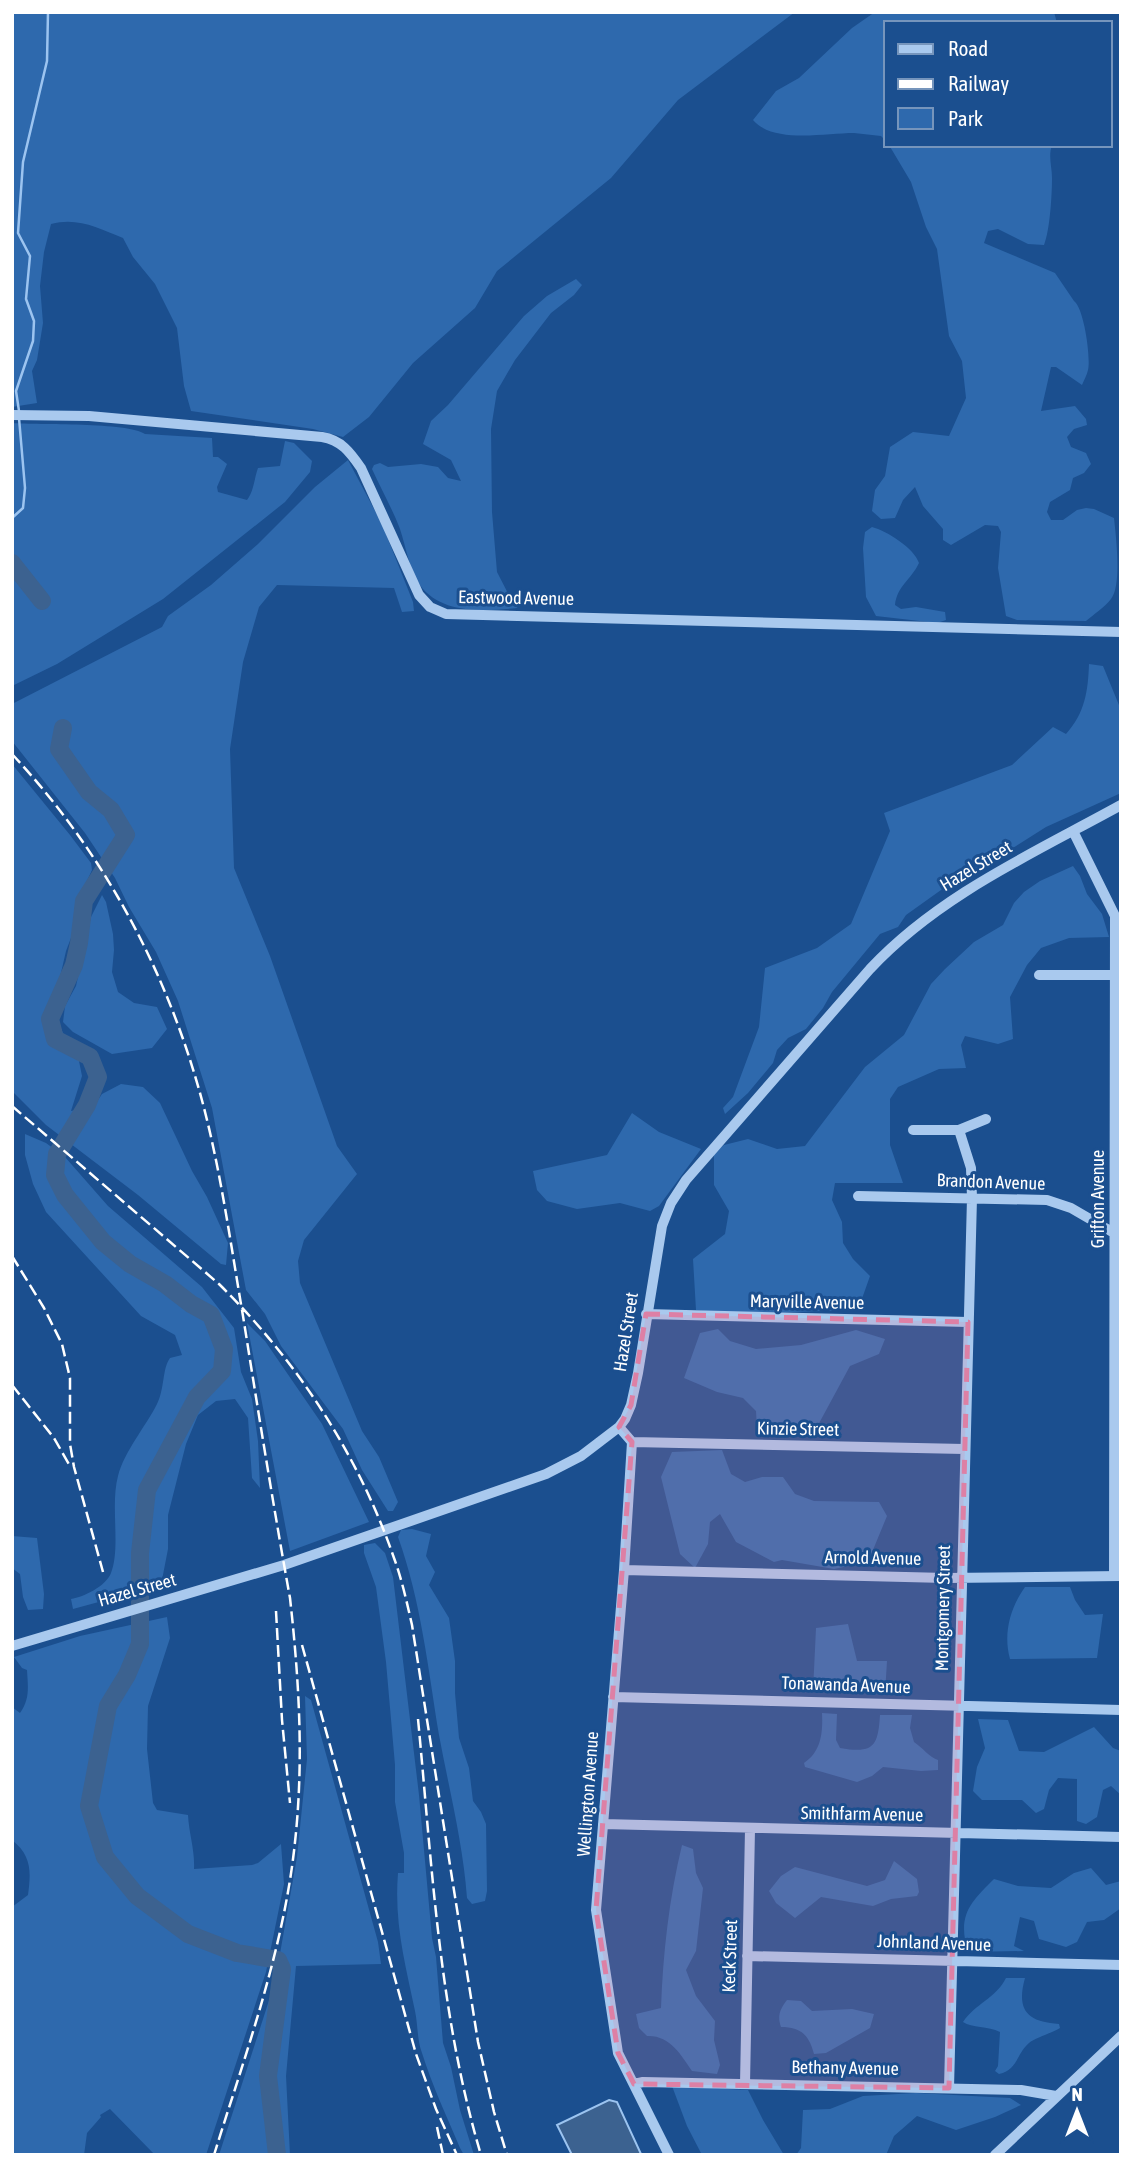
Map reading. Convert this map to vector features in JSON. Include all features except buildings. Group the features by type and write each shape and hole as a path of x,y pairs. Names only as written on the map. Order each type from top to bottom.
{"street":[{"name":"Eastwood Avenue","path":"12,415 89,416 322,437 337,441 349,451 361,468 419,595 430,607 446,614 1121,632"},
{"name":"Hazel Street","path":"12,1646 284,1565 547,1474 580,1456 619,1427 631,1405 638,1373 662,1226 675,1195 699,1164 870,969 900,939 948,902 1121,805"},
{"name":"Grifton Avenue","path":"1073,831 1115,916 1118,975 1114,1233 1118,1252 1118,1576"},
{"path":"1039,975 1118,975"},
{"path":"913,1130 959,1130 986,1119"},
{"name":"Montgomery Street","path":"949,2088 972,1198 971,1168 959,1130"},
{"name":"Brandon Avenue","path":"858,1196 1047,1200 1071,1208 1114,1233"},
{"name":"Maryville Avenue","path":"646,1314 968,1322"},
{"path":"619,1427 632,1442"},
{"name":"Kinzie Street","path":"632,1442 964,1450"},
{"name":"Wellington Avenue","path":"632,1442 597,1918 617,2045 669,2155"},
{"name":"Arnold Avenue","path":"624,1570 962,1578 1118,1576"},
{"name":"Tonawanda Avenue","path":"613,1697 1121,1710"},
{"name":"Smithfarm Avenue","path":"603,1824 1121,1837"},
{"name":"Keck Street","path":"745,2084 750,1829"},
{"name":"Johnland Avenue","path":"747,1956 1121,1965"},
{"path":"995,2155 1121,2036"},
{"name":"Bethany Avenue","path":"634,2084 643,2082 1021,2090 1056,2096"}],"highlighted area":[{"path":"646,1314 968,1322 949,2088 634,2084 618,2053 596,1910 632,1442 619,1427 631,1405"}],"green space":[{"path":"12,12 795,12 678,100 611,178 497,271 475,308 413,363 369,417 343,437 313,429 191,411 184,386 177,328 155,284 133,257 123,238 88,225 70,222 51,224 44,252 40,286 43,323 37,360 32,371 37,403 12,407"},
{"path":"875,12 1054,12 1056,21 884,21 884,139 881,136 854,133 786,135 762,127 753,120 776,91 799,78 852,28"},
{"path":"890,147 1052,147 1051,203 1044,245 1028,244 998,229 988,231 984,243 1055,273 1078,305 1084,323 1089,364 1082,385 1056,367 1051,367 1041,411 1075,406 1086,419 1087,425 1074,429 1067,437 1071,447 1086,453 1091,464 1084,473 1073,478 1070,490 1050,502 1047,512 1051,520 1063,520 1077,510 1086,508 1114,518 1117,560 1114,592 1111,599 1086,621 1017,620 1006,616 998,568 1001,532 998,526 985,525 951,545 943,540 943,529 923,506 915,487 903,500 895,518 881,519 872,511 875,490 885,476 890,447 913,432 949,436 966,398 962,361 949,336 937,249 926,227 911,182"},
{"path":"576,279 582,285 551,313 515,360 497,391 491,429 492,512 497,572 513,603 519,604 517,608 478,610 440,602 429,595 416,579 397,521 372,469 380,463 388,467 421,464 438,467 448,478 461,481 451,460 423,444 431,421 448,405 524,316 547,296"},
{"path":"12,423 102,426 135,430 145,434 212,438 213,457 218,457 227,464 217,487 218,492 247,500 258,468 280,466 285,441 294,443 312,461 310,472 285,502 163,599 57,664 12,686"},
{"path":"348,460 382,524 413,602 414,611 402,612 394,588 277,585 259,607 243,662 230,749 234,868 270,956 337,1146 357,1174 304,1240 298,1261 300,1283 362,1431 379,1457 398,1502 393,1511 388,1511 362,1470 343,1429 281,1346 265,1314 246,1290 212,1108 178,1001 156,952 115,878 85,833 12,741 12,704 162,627 168,616 211,585 258,544 315,487"},
{"path":"872,527 899,541 912,552 919,563 898,593 895,605 901,609 916,607 945,612 946,620 937,623 876,616 866,597 863,548 865,532"},
{"path":"1089,664 1103,666 1121,710 1121,793 1046,827 959,882 941,890 906,915 898,927 880,934 832,992 806,1029 788,1038 777,1050 773,1063 748,1093 725,1114 723,1108 733,1097 759,1027 765,968 817,948 851,924 890,831 884,813 1012,765 1053,727 1066,734 1084,701"},
{"path":"12,764 91,863 92,870 79,898 74,930 66,951 53,1008 70,1051 79,1061 82,1076 71,1111 94,1106 102,1094 121,1084 143,1087 160,1103 228,1243 226,1265 221,1264 138,1195 46,1125 12,1091"},
{"path":"1073,866 1087,894 1102,914 1109,937 1069,938 1041,948 1027,965 1010,997 1013,1039 998,1044 965,1036 961,1045 966,1068 939,1069 898,1087 890,1099 890,1145 903,1183 835,1183 832,1200 842,1222 843,1243 853,1259 870,1276 858,1310 729,1314 696,1310 693,1259 725,1234 729,1211 714,1185 714,1152 724,1145 748,1139 777,1149 805,1146 865,1067 904,1035 931,984 945,969 974,942 1003,925 1014,903 1024,892 1040,881"},
{"path":"102,895 113,934 112,972 118,992 134,1003 157,1007 167,1029 152,1048 112,1054 73,1032 63,1022 65,1006 76,986 91,917"},
{"path":"632,1113 659,1132 701,1149 659,1206 650,1211 620,1203 577,1209 547,1201 537,1190 533,1171 607,1155"},
{"path":"25,1134 46,1143 65,1157 108,1206 202,1287 234,1328 241,1372 252,1399 258,1441 260,1488 252,1478 248,1418 235,1399 216,1401 198,1415 186,1444 168,1515 168,1549 161,1585 73,1609 71,1599 94,1590 111,1573 115,1551 118,1476 130,1448 157,1404 167,1362 170,1358 182,1355 175,1335 141,1316 46,1212 33,1184 25,1155"},
{"path":"247,1323 265,1341 322,1424 369,1522 290,1551"},
{"path":"718,1329 730,1341 756,1349 801,1345 856,1330 885,1339 879,1354 850,1366 817,1427 803,1436 757,1430 756,1411 743,1398 717,1392 684,1378 700,1333"},
{"path":"722,1450 731,1474 745,1482 762,1477 783,1477 795,1494 814,1501 879,1502 887,1516 868,1562 834,1569 782,1560 774,1562 736,1542 720,1514 710,1522 708,1544 695,1568 680,1554 661,1477 672,1452"},
{"path":"412,1529 431,1534 426,1556 435,1572 429,1585 449,1618 455,1661 459,1738 469,1768 473,1801 486,1824 487,1891 485,1901 472,1904 467,1898 459,1836 418,1610 398,1537 401,1530"},
{"path":"12,1536 37,1538 44,1594 43,1609 28,1610 20,1574 12,1568"},
{"path":"375,1543 385,1553 393,1577 419,1795 443,2043 474,2155 464,2155 460,2148 426,2065 419,2043 401,1943 397,1891 398,1873 404,1873 404,1853 395,1802 395,1765 386,1662 376,1587 364,1553 364,1545"},
{"path":"1025,1587 1070,1587 1085,1615 1103,1614 1097,1658 1010,1659 1007,1640 1009,1622"},
{"path":"167,1617 170,1638 148,1706 147,1749 153,1803 157,1810 188,1815 194,1869 252,1865 281,1844 284,1884 266,1972 206,2155 155,2155 110,2109 100,2115 87,2133 84,2155 12,2155 12,1907 28,1895 30,1879 27,1858 12,1840 12,1707 20,1713 27,1698 28,1687 27,1670 22,1668 14,1657 80,1636"},
{"path":"848,1624 857,1661 887,1661 885,1694 813,1691 816,1628"},
{"path":"305,1696 311,1700 378,1942 381,1964 296,1966 286,2076 290,2155 219,2155 275,1982 297,1857 307,1759"},
{"path":"822,1713 837,1714 836,1740 840,1748 851,1750 872,1745 878,1734 880,1715 912,1715 910,1728 914,1742 938,1760 938,1770 883,1767 872,1776 857,1782 805,1767 804,1763 810,1759 820,1741"},
{"path":"978,1719 1008,1720 1019,1751 1044,1752 1094,1727 1113,1748 1121,1751 1121,1795 1111,1786 1103,1790 1097,1817 1086,1824 1077,1821 1077,1779 1058,1778 1049,1790 1044,1809 1036,1813 1022,1800 982,1800 973,1791 977,1767 985,1748"},
{"path":"682,1845 693,1849 696,1873 703,1888 696,1951 686,1970 696,1996 715,2021 714,2040 720,2065 717,2074 692,2071 668,2042 647,2036 639,2028 636,2014 661,2008 667,1926"},
{"path":"894,1861 917,1879 917,1896 891,1899 873,1906 821,1897 795,1918 776,1903 769,1891 781,1876 795,1867 867,1886 885,1880"},
{"path":"1091,1868 1106,1885 1121,1881 1121,1908 1104,1920 1087,1922 1077,1942 1066,1947 1039,1939 1034,1921 1020,1917 1014,1946 1024,1951 968,1952 965,1919 972,1903 994,1879 1018,1886 1051,1888 1074,1873"},
{"path":"1006,1978 1025,1978 1022,1998 1027,2012 1039,2020 1059,2024 1060,2028 1029,2043 1010,2069 999,2074 995,2071 998,2066 1000,2032 963,2022 973,2010 997,1991"},
{"path":"787,2000 801,2001 812,2011 852,2009 874,2014 870,2028 826,2053 814,2054 803,2033 781,2027 780,2013"},
{"path":"672,2086 748,2090 784,2155 702,2155 687,2126"},
{"path":"916,2093 1010,2098 1021,2105 956,2130 917,2116 894,2136 886,2155 796,2155 801,2148 803,2110 830,2109 863,2096"}],"shaded area":[{"path":"609,2100 617,2102 641,2154 572,2155 557,2125"}],"waterway":[{"path":"19,411 16,391 33,341 34,321 26,299 30,256 18,233 23,162 47,61 48,12"},
{"path":"12,518 23,508 25,488 19,418"},
{"path":"12,563 42,601"},
{"path":"63,728 59,749 89,792 111,810 126,835 84,901 74,965 50,1019 55,1039 90,1057 98,1077 87,1105 57,1154 55,1175 65,1195 103,1242 130,1264 211,1315 224,1349 222,1371 197,1397 147,1490 140,1553 140,1644 127,1675 108,1706 89,1806 105,1857 137,1896 188,1934 237,1953 278,1960 282,1969 268,2076 277,2155"}],"railway":[{"path":"12,754 47,794 108,880 157,974 194,1073 223,1196 290,1598 300,1750 298,1811 290,1882 273,1961 214,2155"},
{"path":"12,1106 219,1284 247,1314 299,1377 322,1411 362,1482 394,1558 412,1625 478,2042 507,2155"},
{"path":"12,1256 44,1308 62,1344 70,1378 70,1444 74,1467 103,1572"},
{"path":"12,1385 54,1438 70,1466"},
{"path":"276,1611 290,1803"},
{"path":"302,1645 416,2054 436,2109 457,2155"},
{"path":"418,1719 446,1994 455,2048 481,2155"},
{"path":"437,2127 443,2155"}]}
